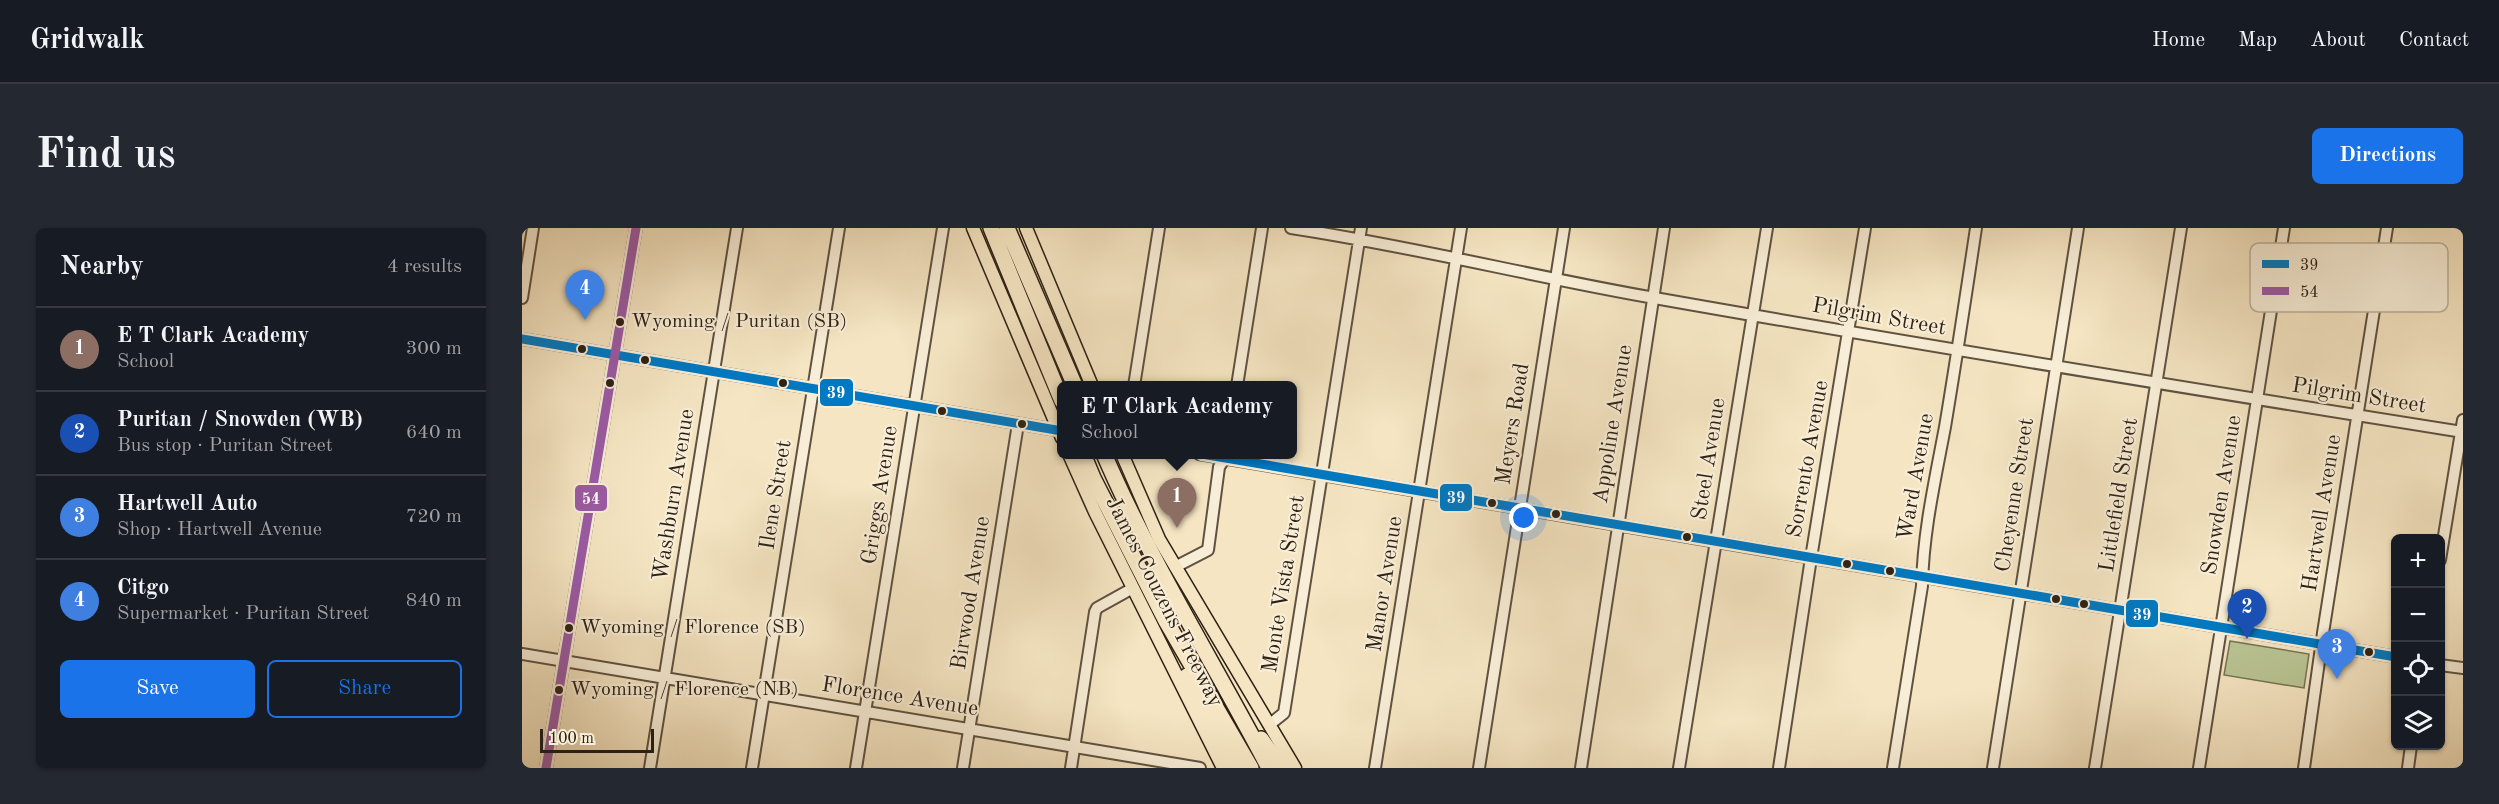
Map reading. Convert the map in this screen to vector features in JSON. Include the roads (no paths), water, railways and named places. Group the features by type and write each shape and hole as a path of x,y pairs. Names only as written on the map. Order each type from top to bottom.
{"highway":[{"path":"991,228 1057,411"},
{"path":"1007,228 1073,381"},
{"path":"1077,459 1093,478 1166,621 1251,768"},
{"path":"1113,459 1143,540 1241,713 1269,768"},
{"path":"1166,621 1171,644 1235,768"},
{"path":"1241,713 1282,768"}],"main road":[{"path":"973,228 1057,411"},
{"path":"1026,228 1090,381"},
{"name":"James Couzens Freeway","path":"1076,459 1134,588 1223,768"},
{"name":"James Couzens Freeway","path":"1118,459 1122,462 1135,484 1159,539 1175,567 1295,768"}],"street":[{"path":"522,298 533,228"},
{"path":"546,768 636,228"},
{"name":"Washburn Avenue","path":"650,768 737,228"},
{"name":"Ilene Street","path":"752,768 839,228"},
{"name":"Griggs Avenue","path":"856,768 943,228"},
{"path":"1135,381 1159,228"},
{"path":"1239,381 1262,228"},
{"name":"Pilgrim Street","path":"1291,228 1360,233 1456,259 1652,298 2056,367 2462,432"},
{"name":"Manor Avenue","path":"1375,768 1461,228"},
{"name":"Meyers Road","path":"1479,768 1564,228"},
{"name":"Appoline Avenue","path":"1581,768 1664,228"},
{"name":"Steel Avenue","path":"1679,768 1767,228"},
{"name":"Sorrento Avenue","path":"1779,768 1865,228"},
{"name":"Ward Avenue","path":"1893,768 1922,577 1921,568 1927,527 1958,350 1976,228"},
{"name":"Cheyenne Street","path":"1993,768 2078,228"},
{"name":"Littlefield Street","path":"2096,768 2181,228"},
{"name":"Snowden Avenue","path":"2282,243 2284,228"},
{"name":"Hartwell Avenue","path":"2385,243 2387,228"},
{"name":"Monte Vista Street","path":"1269,725 1284,713 1360,233"},
{"name":"Snowden Avenue","path":"2199,768 2270,312"},
{"name":"Hartwell Avenue","path":"2304,768 2374,312"},
{"path":"522,339 1018,424 1057,433"},
{"path":"2444,534 2463,420"},
{"name":"Birwood Avenue","path":"963,768 1018,424"},
{"path":"1175,567 1208,550 1219,467 1225,459"},
{"path":"1236,459 1322,476 2391,656"},
{"path":"1071,768 1096,610 1134,588"},
{"name":"Florence Avenue","path":"522,654 1074,746 1174,766 1200,768"},
{"path":"2445,666 2463,668"},
{"path":"2408,768 2410,750"}],"place":[{"name":"Citgo","path":"585,320"},
{"name":"Wyoming / Puritan (SB)","path":"620,322"},
{"name":"E T Clark Academy","path":"1177,528"},
{"name":"Wyoming / Florence (SB)","path":"569,628"},
{"name":"Puritan / Snowden (WB)","path":"2247,639"},
{"name":"Hartwell Auto","path":"2337,679"},
{"name":"Wyoming / Florence (NB)","path":"559,690"}]}
